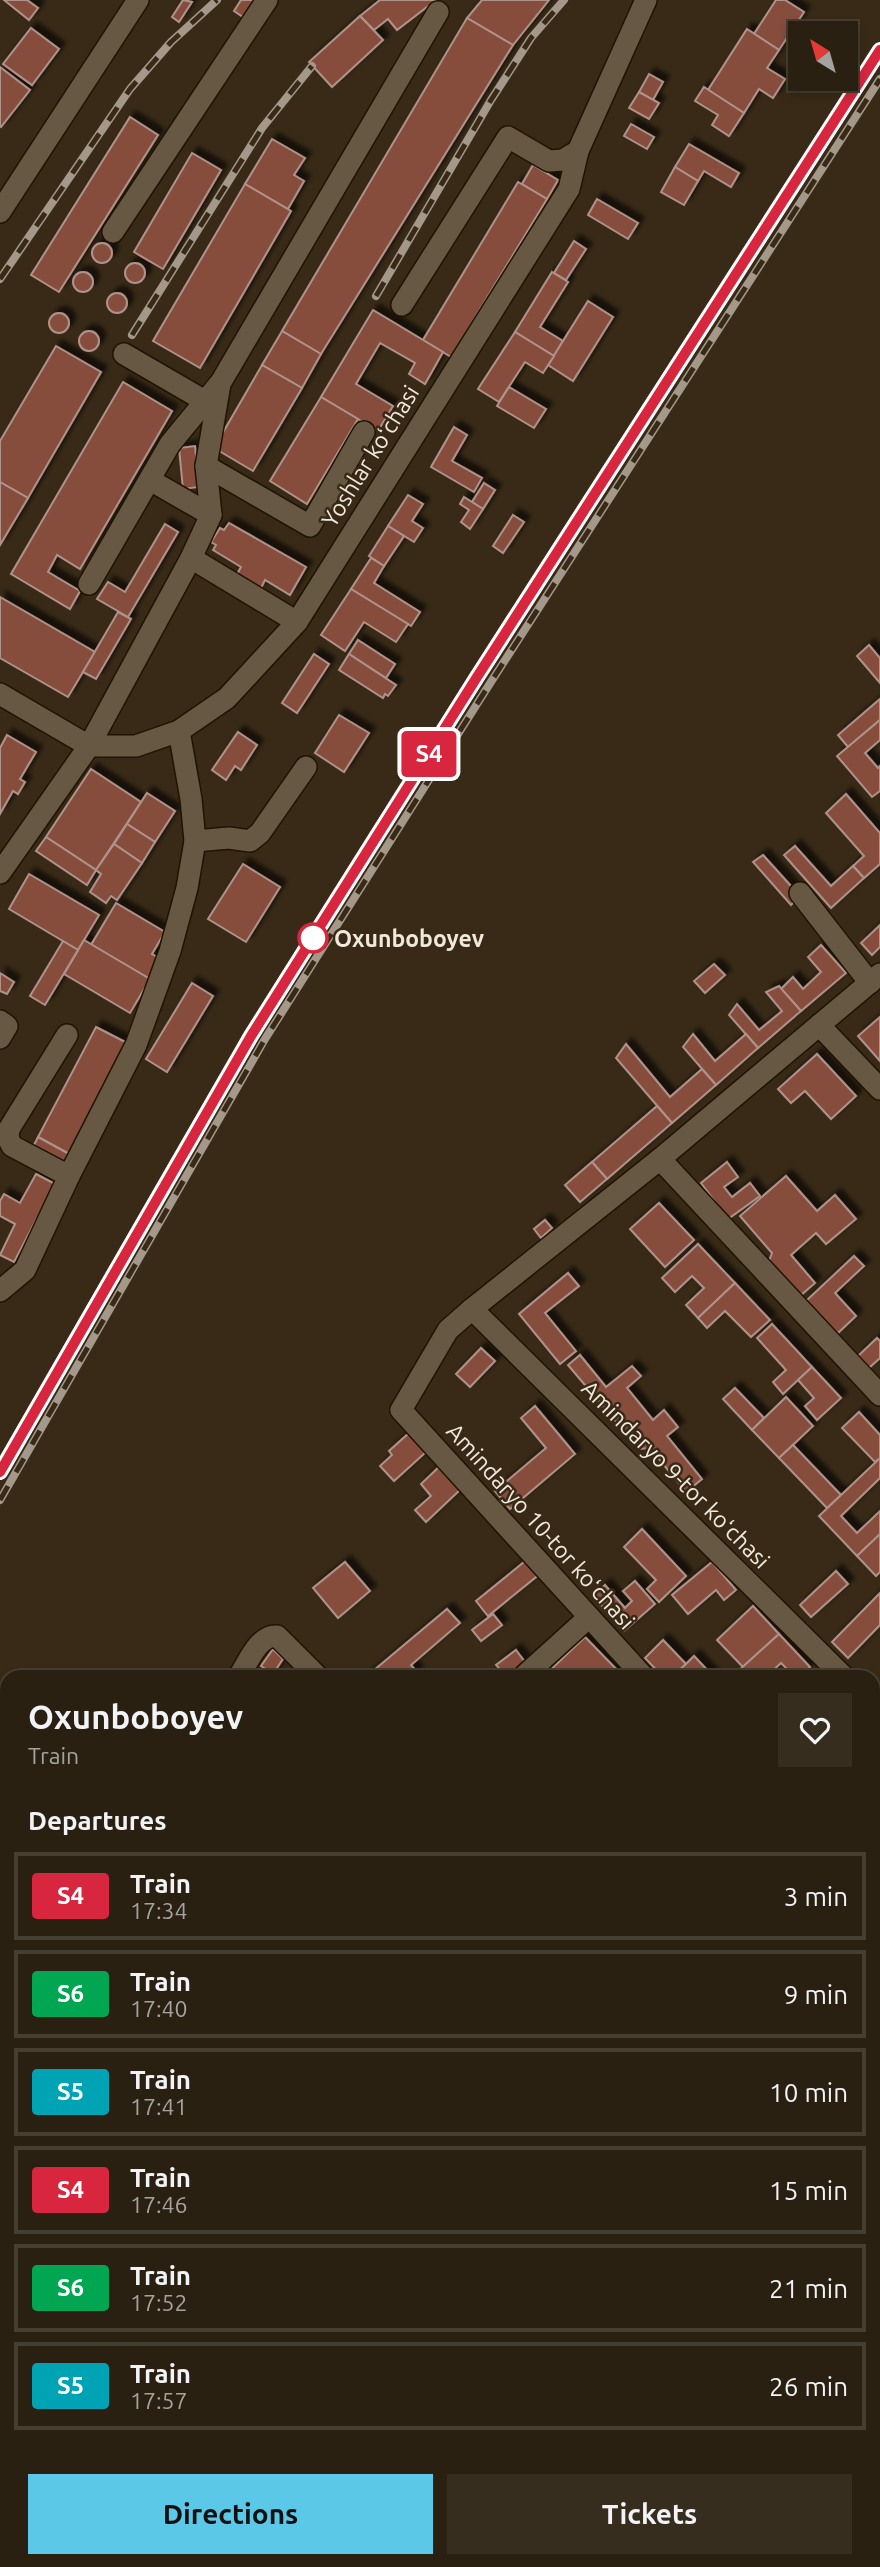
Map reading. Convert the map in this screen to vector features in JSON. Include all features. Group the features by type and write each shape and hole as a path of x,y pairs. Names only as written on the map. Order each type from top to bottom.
{"street":[{"path":"0,212 138,0"},
{"path":"113,232 267,0"},
{"name":"Yoshlar koʻchasi","path":"89,746 136,746 179,730 227,698 297,622 569,189 578,151 646,0"},
{"path":"89,584 170,444 220,382 438,12"},
{"path":"402,305 508,137 549,161 563,160 578,151"},
{"path":"124,354 205,401"},
{"path":"0,873 89,746 191,558 211,515 206,466 220,382"},
{"path":"206,466 310,526 365,432"},
{"path":"150,480 211,515"},
{"path":"191,558 297,622"},
{"path":"0,694 89,746"},
{"path":"5,1280 25,1270 69,1176 136,1045 170,951 187,888 195,841 179,730"},
{"path":"195,841 229,838 250,841 260,833 306,767"},
{"path":"472,1308 660,1159 875,979 800,893"},
{"path":"0,1021 7,1026 0,1038"},
{"path":"819,1025 880,1089"},
{"path":"66,1035 9,1129 8,1138 12,1146 69,1176"},
{"path":"660,1159 880,1395"},
{"name":"Amindaryo 10-tor koʻchasi","path":"472,1308 448,1331 401,1410 637,1670"},
{"name":"Amindaryo 9-tor koʻchasi","path":"472,1308 837,1670"},
{"path":"531,1670 588,1618"},
{"path":"243,1670 261,1642 272,1635 277,1636 311,1670"}],"building":[{"path":"4,0 27,0 38,8 29,20"},
{"path":"183,0 192,2 179,22 172,17"},
{"path":"241,0 259,0 250,13 247,11 243,17 234,11"},
{"path":"380,0 436,0 397,30 388,19 374,30 360,16"},
{"path":"482,0 549,0 513,45 467,18"},
{"path":"776,0 785,0 804,12 798,21 788,21 788,36 779,50 754,34"},
{"path":"360,16 383,40 332,87 309,62"},
{"path":"467,18 513,45 321,354 282,331"},
{"path":"31,28 59,49 32,85 3,64"},
{"path":"747,29 779,50 767,68 785,79 773,98 759,89 744,113 708,90"},
{"path":"0,67 30,90 1,127 0,126"},
{"path":"649,74 663,82 653,100 639,92"},
{"path":"704,87 744,113 729,136 712,125 718,115 695,101"},
{"path":"639,92 659,103 649,119 629,108"},
{"path":"130,117 158,135 59,292 31,275"},
{"path":"631,124 654,137 647,149 624,136"},
{"path":"272,139 305,158 294,175 304,181 288,209 245,184"},
{"path":"689,144 739,173 731,187 704,171 698,181 675,167"},
{"path":"192,153 221,170 163,269 134,252"},
{"path":"533,165 558,180 547,199 522,184"},
{"path":"675,167 698,181 684,205 661,192"},
{"path":"518,182 547,199 451,357 423,340"},
{"path":"245,184 291,211 200,368 153,341"},
{"path":"597,199 638,223 628,239 588,215"},
{"path":"574,241 586,249 566,280 554,273"},
{"path":"102,243 109,246 112,253 109,260 102,263 95,260 92,253 95,246"},
{"path":"135,263 142,266 145,273 142,280 135,283 128,280 125,273 128,266"},
{"path":"83,272 90,275 93,282 90,289 83,292 76,289 73,282 76,275"},
{"path":"552,272 568,282 540,327 563,341 554,356 515,332"},
{"path":"117,293 124,296 127,303 124,310 117,313 110,310 107,303 110,296"},
{"path":"588,301 613,317 573,381 548,365"},
{"path":"373,310 443,352 425,384 409,374 415,363 380,343 356,384 393,406 378,431 321,397"},
{"path":"59,313 66,316 69,323 66,330 59,333 52,330 49,323 52,316"},
{"path":"89,331 96,334 99,341 96,348 89,351 82,348 79,341 82,334"},
{"path":"282,331 321,354 302,388 262,365"},
{"path":"515,332 554,356 543,373 525,362 499,402 478,389"},
{"path":"56,346 101,372 28,498 0,482 0,441"},
{"path":"262,365 302,388 253,471 214,448"},
{"path":"123,382 172,411 80,569 57,555 48,572 80,591 70,609 11,574"},
{"path":"509,387 546,409 534,428 497,406"},
{"path":"321,397 358,419 307,504 270,481"},
{"path":"454,427 467,435 452,461 482,478 474,492 431,467"},
{"path":"195,446 199,487 183,489 179,448"},
{"path":"0,482 28,498 0,545"},
{"path":"484,483 495,490 483,509 472,502"},
{"path":"408,495 423,504 412,521 423,528 414,542 388,526"},
{"path":"464,497 483,509 470,529 461,522 469,510 460,504"},
{"path":"513,515 524,522 503,553 493,546"},
{"path":"229,523 306,567 290,595 265,580 260,590 236,576 241,567 213,550 216,545 211,542 220,528 224,530"},
{"path":"165,524 178,532 128,617 97,599 108,582 125,592"},
{"path":"388,526 404,536 384,566 369,556"},
{"path":"371,558 384,566 374,583 420,612 411,626 351,589"},
{"path":"351,589 408,624 396,642 364,622 345,651 321,635"},
{"path":"0,597 95,652 68,697 0,658"},
{"path":"118,612 131,619 96,679 83,672"},
{"path":"358,640 395,664 386,678 349,654"},
{"path":"869,645 880,658 880,683 857,656"},
{"path":"314,654 329,664 297,713 282,703"},
{"path":"349,654 396,685 388,696 385,694 383,698 339,670"},
{"path":"880,699 880,720 848,747 838,735"},
{"path":"339,715 369,733 344,772 315,753"},
{"path":"880,720 880,740 865,753 878,768 880,766 880,791 872,797 837,756"},
{"path":"238,732 257,745 241,770 235,766 226,780 212,770"},
{"path":"7,735 36,752 20,779 25,782 18,794 13,791 0,814 0,748"},
{"path":"91,769 141,802 96,870 46,837"},
{"path":"147,793 175,811 155,842 127,824"},
{"path":"846,794 880,833 880,864 864,878 853,866 864,856 826,813"},
{"path":"127,824 155,842 142,863 114,844"},
{"path":"46,837 96,870 87,885 36,851"},
{"path":"114,844 142,863 117,900 111,896 106,903 90,892 101,874 96,870"},
{"path":"795,846 831,886 853,866 864,878 831,908 784,855"},
{"path":"763,855 800,896 791,905 753,862"},
{"path":"243,864 280,887 246,942 208,919"},
{"path":"29,874 99,915 78,950 9,909"},
{"path":"116,903 165,932 152,954 162,960 150,979 91,945"},
{"path":"880,925 880,947 872,955 861,943"},
{"path":"84,940 150,979 130,1013 64,974"},
{"path":"63,941 78,950 45,1005 30,996"},
{"path":"821,945 846,973 801,1011 781,989 793,977 803,989 821,972 808,957"},
{"path":"714,964 725,975 705,993 694,981"},
{"path":"0,973 14,982 7,994 0,991"},
{"path":"192,983 213,996 167,1072 146,1059"},
{"path":"779,986 801,1011 758,1048 729,1015 737,1004 759,1030 782,1011 766,992"},
{"path":"880,1017 880,1061 858,1036"},
{"path":"96,1027 129,1044 71,1155 38,1137"},
{"path":"693,1034 715,1061 746,1034 758,1048 716,1085 683,1047"},
{"path":"626,1044 670,1097 702,1069 716,1085 672,1123 616,1058"},
{"path":"817,1054 856,1096 831,1119 805,1091 791,1103 778,1089"},
{"path":"657,1106 672,1123 607,1179 592,1162"},
{"path":"38,1137 71,1155 65,1167 33,1147"},
{"path":"592,1162 607,1179 580,1202 565,1185"},
{"path":"727,1162 738,1177 724,1187 732,1197 750,1183 760,1196 728,1219 701,1183"},
{"path":"36,1174 55,1184 14,1262 0,1255 15,1224 0,1216 0,1201 4,1194 20,1203"},
{"path":"786,1176 817,1211 835,1195 856,1219 826,1244 816,1233 791,1255 815,1283 800,1296 769,1261 772,1253 740,1216"},
{"path":"659,1203 694,1240 665,1267 630,1229"},
{"path":"545,1220 552,1228 541,1238 534,1229"},
{"path":"698,1244 735,1283 698,1318 686,1305 704,1288 692,1276 675,1292 662,1278"},
{"path":"854,1256 864,1266 835,1293 856,1316 837,1334 806,1301"},
{"path":"568,1273 579,1286 545,1313 576,1351 560,1364 519,1314"},
{"path":"735,1283 770,1320 751,1337 725,1311 707,1328 698,1318"},
{"path":"772,1324 812,1367 783,1394 773,1382 786,1370 757,1338"},
{"path":"877,1338 880,1341 880,1358 869,1368 858,1356"},
{"path":"481,1348 495,1361 470,1387 456,1374"},
{"path":"580,1355 606,1387 632,1366 641,1376 627,1388 653,1420 664,1410 678,1427 667,1436 702,1479 686,1492 650,1448 639,1449 568,1365"},
{"path":"812,1367 841,1398 817,1420 805,1406 814,1398 798,1380"},
{"path":"735,1388 764,1418 752,1430 723,1399"},
{"path":"786,1397 813,1426 779,1458 752,1430"},
{"path":"535,1406 575,1454 510,1509 495,1491 546,1448 521,1418"},
{"path":"859,1412 880,1435 880,1458 875,1462 842,1428"},
{"path":"409,1433 426,1452 394,1481 380,1466 392,1455 389,1451"},
{"path":"793,1445 841,1495 827,1508 779,1458"},
{"path":"880,1458 880,1478 841,1516 857,1533 880,1511 880,1534 857,1556 819,1516"},
{"path":"440,1466 461,1489 426,1522 415,1510 431,1496 421,1484"},
{"path":"642,1529 686,1576 659,1602 647,1589 656,1580 624,1547"},
{"path":"880,1534 880,1572 876,1576 857,1556"},
{"path":"529,1558 541,1573 488,1616 476,1601"},
{"path":"345,1562 370,1591 338,1618 313,1588"},
{"path":"712,1562 736,1590 724,1600 716,1590 688,1614 672,1595"},
{"path":"836,1571 848,1584 811,1617 800,1605"},
{"path":"635,1581 655,1604 624,1631 593,1596 605,1585 625,1608 632,1601 623,1591"},
{"path":"880,1593 880,1625 848,1658 832,1642"},
{"path":"753,1606 779,1634 743,1667 717,1640"},
{"path":"447,1609 460,1623 411,1665 415,1670 374,1670"},
{"path":"493,1614 502,1625 481,1641 472,1630"},
{"path":"779,1634 810,1667 807,1670 788,1670 781,1663 773,1670 739,1670"},
{"path":"585,1637 617,1670 550,1670"},
{"path":"663,1640 686,1664 680,1670 656,1670 645,1658"},
{"path":"273,1649 283,1659 276,1670 267,1670 261,1666"},
{"path":"516,1650 525,1662 514,1670 501,1670 496,1665"},
{"path":"694,1656 707,1670 680,1670"}],"railway":[{"path":"0,279 130,89 171,42 217,0"},
{"path":"376,296 491,100 531,38 564,0"},
{"path":"0,1472 251,1036 477,677 880,50"},
{"path":"132,335 262,128 312,66"},
{"path":"0,1500 265,1039 489,685 880,79"}],"train":[{"name":"S4","path":"0,1472 251,1036 477,677 880,50"}],"place":[{"name":"Oxunboboyev","path":"313,938"}]}
